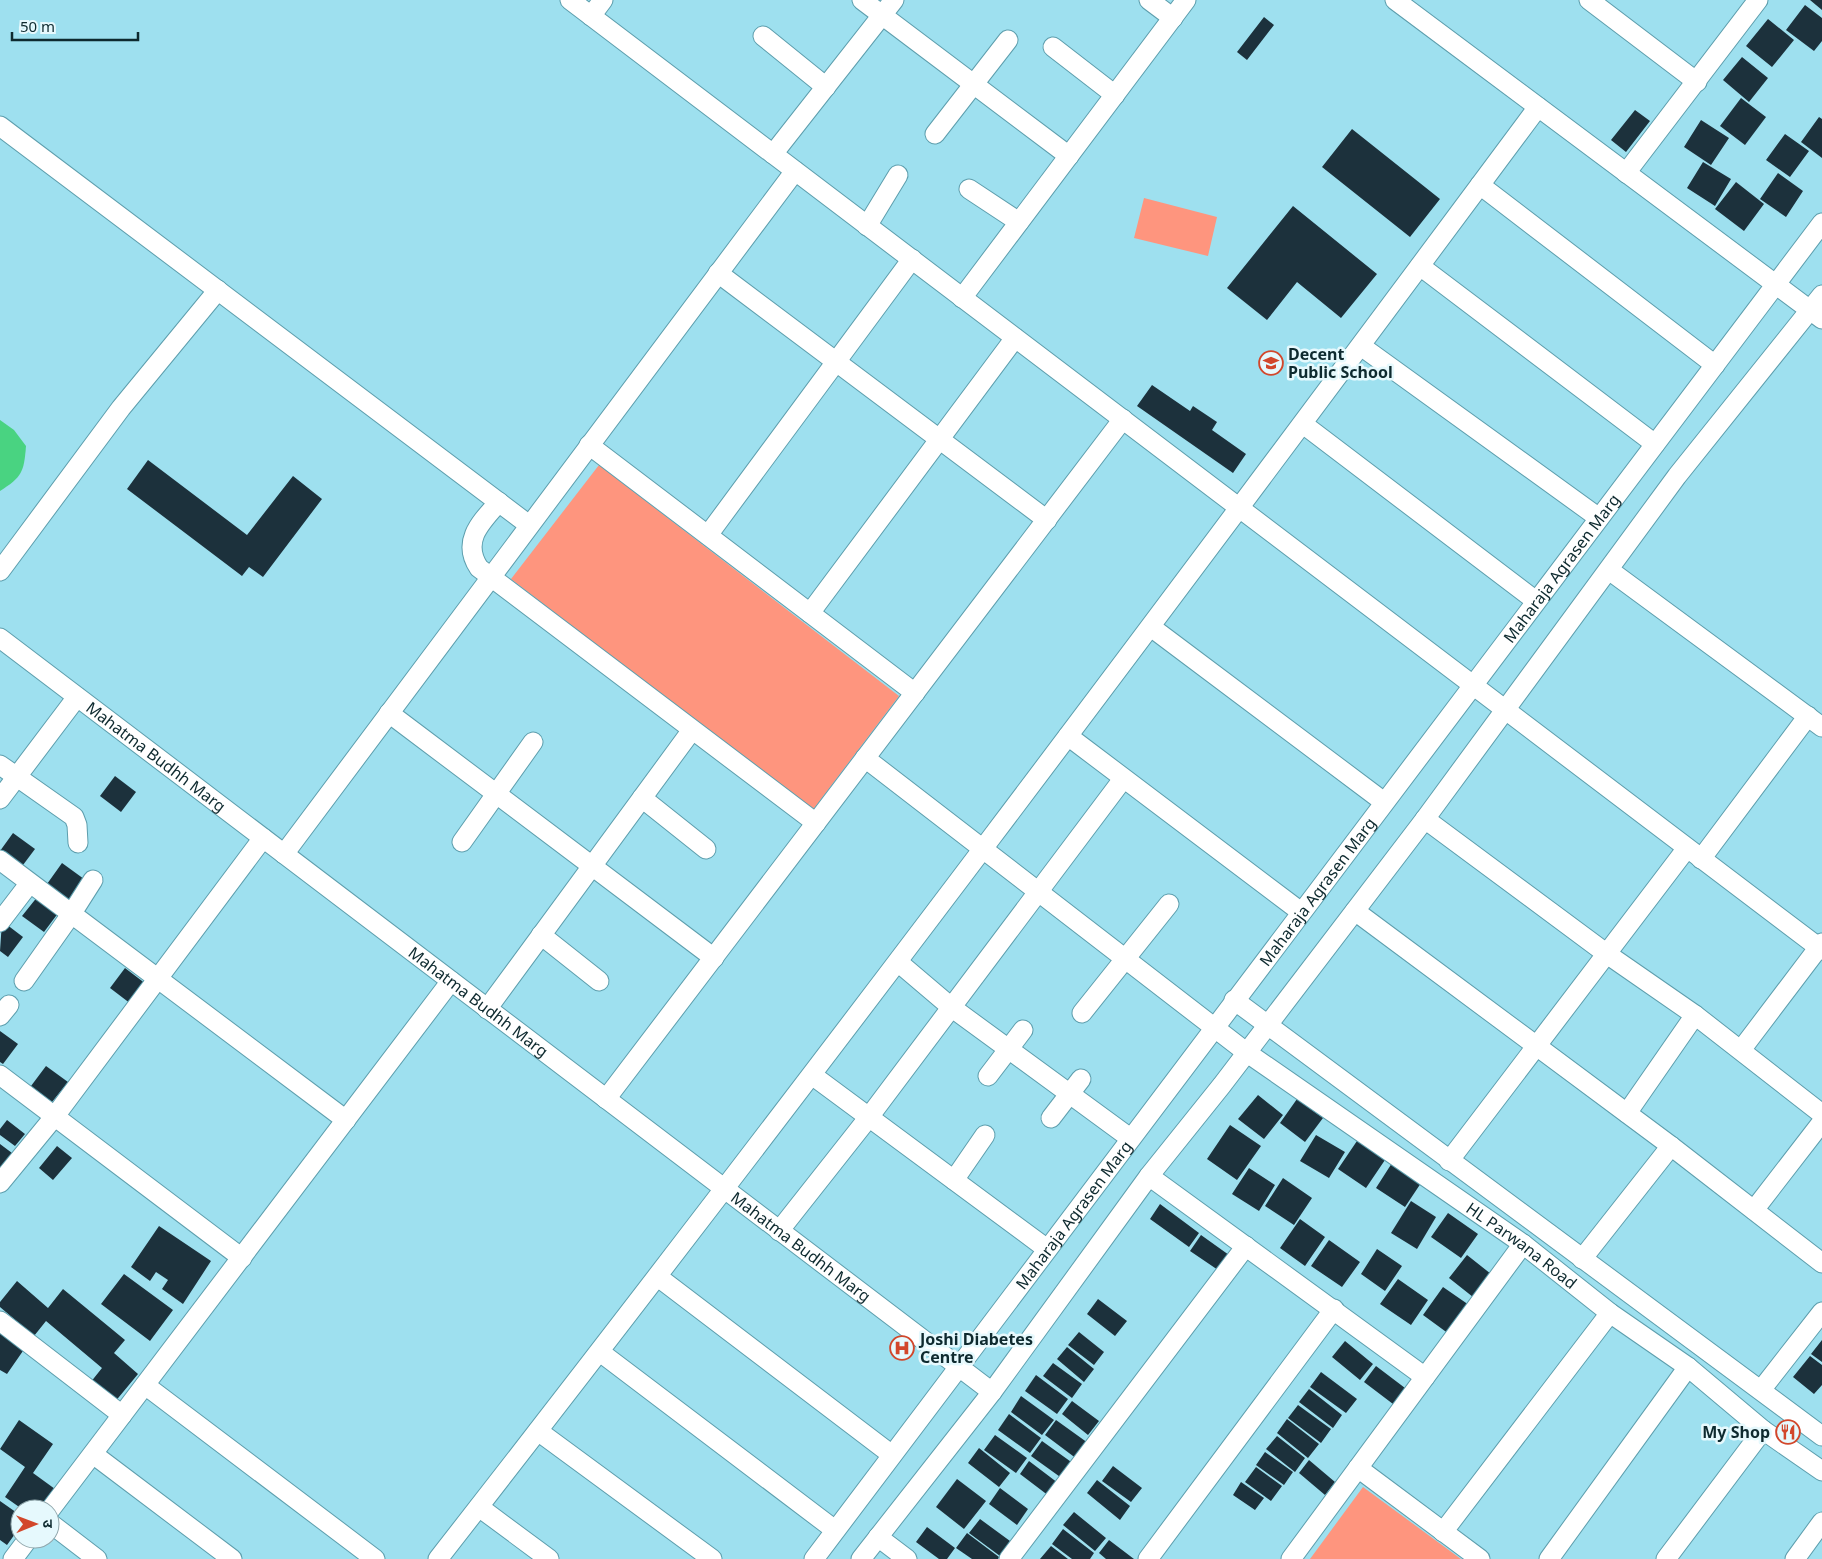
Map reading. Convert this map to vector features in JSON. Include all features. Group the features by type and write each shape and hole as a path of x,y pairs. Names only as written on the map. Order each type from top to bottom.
{"street":[{"path":"570,0 1505,711 1821,946 1741,1050"},
{"path":"591,16 603,0"},
{"path":"862,0 1069,156"},
{"path":"773,154 894,0"},
{"path":"1149,0 1173,18"},
{"path":"962,298 1186,0"},
{"path":"1395,0 1816,315"},
{"path":"1589,0 1697,82"},
{"path":"1628,174 1626,173 1758,0"},
{"path":"763,36 826,87"},
{"path":"935,134 1008,40"},
{"path":"1053,47 1115,96"},
{"path":"438,1559 658,1277 898,962 1303,424 1538,107"},
{"path":"0,126 529,525"},
{"path":"284,854 795,171"},
{"path":"868,226 898,175"},
{"path":"1480,185 1715,365"},
{"path":"969,189 1019,222"},
{"name":"Maharaja Agrasen Marg","path":"814,1559 1822,223"},
{"path":"708,536 912,259"},
{"path":"1420,266 1655,444"},
{"path":"718,273 1046,520"},
{"path":"0,572 121,408 218,290"},
{"path":"861,1559 992,1392 1148,1176 1222,1085 1425,819 1677,476 1816,315 1822,295"},
{"path":"810,613 1015,338"},
{"path":"1361,346 1599,518"},
{"path":"606,1099 1123,419"},
{"path":"1303,424 1536,601"},
{"path":"589,445 915,693"},
{"path":"499,502 480,523 471,542 474,560 490,578 816,823"},
{"path":"1449,1161 1607,954 1694,853 1815,722 1609,570"},
{"path":"1151,627 1384,802"},
{"name":"Mahatma Budhh Marg","path":"0,638 992,1392"},
{"path":"0,799 77,697"},
{"path":"389,713 714,958"},
{"path":"487,1009 692,730"},
{"path":"1068,736 1301,912"},
{"path":"462,842 534,742"},
{"name":"HL Parwana Road","path":"865,758 1213,1028 1523,1244 1610,1313 1688,1367 1763,1430 1822,1471"},
{"path":"0,764 74,816 77,825 78,844"},
{"path":"779,1231 869,1117 1123,779"},
{"path":"642,798 706,849"},
{"path":"1425,819 1607,954 1695,1015 1822,1114"},
{"path":"0,1184 55,1116 263,838"},
{"path":"0,860 29,884 72,913 346,1120"},
{"path":"24,981 72,913 92,880"},
{"path":"0,922 29,884"},
{"path":"1082,1013 1169,904"},
{"path":"1355,911 1671,1146 1822,1263"},
{"path":"541,935 599,981"},
{"path":"898,962 951,1007 1009,1049 1076,1086 1130,1138"},
{"path":"58,1499 451,981"},
{"name":"HL Parwana Road","path":"1234,1000 1822,1436"},
{"path":"1627,1113 1695,1015"},
{"path":"988,1076 1023,1030"},
{"path":"0,1075 242,1258"},
{"path":"812,1075 1047,1249"},
{"path":"1051,1118 1076,1086"},
{"path":"1754,1210 1822,1122"},
{"path":"954,1180 985,1136"},
{"path":"1582,1259 1671,1146"},
{"path":"1148,1176 1334,1309 1425,1377"},
{"path":"1291,1559 1523,1244"},
{"path":"1009,1559 1246,1246"},
{"path":"658,1277 892,1455"},
{"path":"1148,1559 1334,1309"},
{"path":"1761,1390 1822,1312"},
{"path":"1444,1532 1610,1313"},
{"path":"0,1321 122,1415"},
{"path":"600,1352 835,1530"},
{"path":"1549,1559 1688,1367"},
{"path":"145,1385 376,1559"},
{"path":"1666,1559 1763,1430"},
{"path":"538,1431 712,1559"},
{"path":"92,1454 232,1559"},
{"path":"1358,1468 1480,1559"},
{"path":"479,1507 549,1559"},
{"path":"1795,1559 1822,1522"},
{"path":"60,1531 97,1559"},
{"path":"878,1537 907,1559"}],"shaded area":[{"path":"1144,198 1217,217 1208,256 1134,238"},
{"path":"0,420 14,430 26,446 23,468 13,482 0,491"},
{"path":"599,465 899,696 812,811 511,579"},
{"path":"1363,1487 1461,1559 1310,1559"}],"building":[{"path":"1810,0 1822,0 1822,10"},
{"path":"1805,5 1822,18 1822,41 1814,51 1786,30"},
{"path":"1264,17 1274,25 1247,60 1237,52"},
{"path":"1768,19 1794,40 1772,67 1746,46"},
{"path":"1742,57 1768,78 1749,102 1723,80"},
{"path":"1741,98 1766,117 1745,145 1720,126"},
{"path":"1635,110 1650,121 1626,152 1611,140"},
{"path":"1819,117 1822,119 1822,158 1801,142"},
{"path":"1701,120 1729,138 1711,165 1684,147"},
{"path":"1352,129 1440,199 1410,237 1322,167"},
{"path":"1785,134 1809,151 1790,177 1766,160"},
{"path":"1703,162 1731,179 1715,206 1687,188"},
{"path":"1778,173 1803,191 1786,217 1760,199"},
{"path":"1736,182 1764,204 1744,231 1715,209"},
{"path":"1293,206 1377,274 1341,318 1297,282 1267,320 1227,288"},
{"path":"1152,385 1190,411 1193,406 1217,422 1212,430 1246,454 1233,473 1137,406"},
{"path":"148,460 247,535 293,476 322,499 263,577 249,567 242,576 127,489"},
{"path":"115,776 136,792 121,812 100,796"},
{"path":"13,833 35,849 20,869 0,851"},
{"path":"62,863 84,879 69,900 47,884"},
{"path":"38,896 59,912 44,932 22,916"},
{"path":"2,921 23,937 8,957 0,951"},
{"path":"125,968 146,984 131,1004 110,988"},
{"path":"0,1031 18,1044 3,1064 0,1062"},
{"path":"46,1066 68,1082 52,1102 31,1086"},
{"path":"1258,1095 1283,1115 1264,1139 1238,1119"},
{"path":"1297,1099 1323,1118 1305,1142 1280,1123"},
{"path":"7,1120 25,1134 15,1146 0,1135 0,1129"},
{"path":"1230,1125 1261,1146 1237,1180 1207,1159"},
{"path":"1316,1135 1345,1152 1329,1178 1300,1161"},
{"path":"1359,1138 1387,1157 1366,1188 1338,1169"},
{"path":"0,1144 12,1153 0,1169"},
{"path":"57,1146 72,1158 53,1180 39,1168"},
{"path":"1392,1163 1421,1183 1405,1207 1376,1188"},
{"path":"1249,1168 1275,1185 1259,1211 1232,1194"},
{"path":"1283,1178 1312,1198 1294,1225 1265,1206"},
{"path":"1411,1201 1436,1217 1417,1249 1391,1233"},
{"path":"1160,1204 1199,1233 1189,1247 1150,1219"},
{"path":"1448,1213 1478,1234 1461,1258 1431,1237"},
{"path":"1300,1219 1325,1237 1305,1266 1280,1248"},
{"path":"159,1226 211,1261 183,1304 162,1289 168,1280 156,1272 150,1281 131,1267"},
{"path":"1201,1235 1229,1255 1218,1270 1190,1251"},
{"path":"1329,1240 1360,1262 1342,1287 1311,1266"},
{"path":"1377,1249 1402,1266 1385,1291 1361,1274"},
{"path":"1467,1255 1491,1274 1473,1297 1449,1278"},
{"path":"124,1274 173,1310 150,1341 101,1304"},
{"path":"1398,1279 1428,1300 1411,1325 1380,1304"},
{"path":"17,1281 48,1308 63,1289 125,1340 114,1353 138,1374 114,1403 90,1383 102,1368 46,1321 34,1336 0,1307 0,1302"},
{"path":"1443,1287 1469,1305 1449,1334 1423,1315"},
{"path":"1098,1299 1127,1321 1115,1336 1087,1314"},
{"path":"0,1330 25,1348 7,1374 0,1370"},
{"path":"1079,1332 1104,1352 1094,1365 1068,1345"},
{"path":"1822,1340 1822,1362 1811,1354"},
{"path":"1345,1341 1373,1364 1360,1380 1332,1357"},
{"path":"1067,1347 1094,1369 1084,1382 1057,1359"},
{"path":"1810,1356 1822,1365 1822,1385 1814,1394 1793,1377"},
{"path":"1053,1363 1082,1384 1072,1398 1043,1376"},
{"path":"1376,1366 1405,1388 1393,1404 1364,1382"},
{"path":"1321,1372 1357,1399 1346,1413 1310,1387"},
{"path":"1036,1375 1068,1399 1057,1414 1025,1391"},
{"path":"1309,1389 1342,1415 1333,1428 1299,1402"},
{"path":"1021,1396 1054,1420 1042,1435 1011,1412"},
{"path":"1072,1401 1099,1421 1088,1435 1062,1414"},
{"path":"1298,1405 1331,1429 1321,1443 1288,1418"},
{"path":"1009,1414 1041,1438 1030,1453 998,1430"},
{"path":"1287,1419 1319,1444 1308,1458 1277,1433"},
{"path":"19,1420 53,1444 33,1473 55,1489 48,1499 10,1499 10,1501 5,1497 25,1467 0,1449"},
{"path":"1056,1420 1088,1443 1077,1459 1045,1435"},
{"path":"995,1435 1027,1458 1016,1473 984,1450"},
{"path":"1277,1436 1305,1458 1295,1472 1266,1449"},
{"path":"1042,1441 1074,1464 1063,1479 1031,1456"},
{"path":"979,1448 1010,1473 999,1487 968,1463"},
{"path":"1265,1452 1293,1472 1284,1485 1256,1465"},
{"path":"1309,1460 1335,1482 1325,1495 1299,1473"},
{"path":"1029,1461 1058,1483 1049,1496 1020,1474"},
{"path":"1113,1466 1142,1488 1131,1502 1102,1481"},
{"path":"1256,1467 1282,1486 1271,1501 1245,1482"},
{"path":"957,1479 986,1501 964,1529 936,1507"},
{"path":"1097,1480 1130,1506 1120,1520 1087,1493"},
{"path":"1241,1482 1264,1498 1255,1510 1233,1495"},
{"path":"1000,1488 1028,1509 1017,1525 989,1504"},
{"path":"0,1501 10,1508 10,1541 7,1545 0,1540"},
{"path":"1074,1512 1106,1538 1095,1551 1063,1525"},
{"path":"980,1519 1010,1541 1000,1556 969,1533"},
{"path":"927,1527 955,1548 947,1559 939,1559 916,1542"},
{"path":"1063,1529 1094,1553 1090,1559 1072,1559 1052,1544"},
{"path":"967,1533 999,1557 998,1559 972,1559 956,1548"},
{"path":"1109,1540 1134,1559 1106,1559 1099,1553"},
{"path":"1051,1546 1068,1559 1040,1559"}],"place":[{"name":"Decent Public School","path":"1271,363"},
{"name":"Joshi Diabetes Centre","path":"902,1348"},
{"name":"My Shop","path":"1788,1432"}]}
